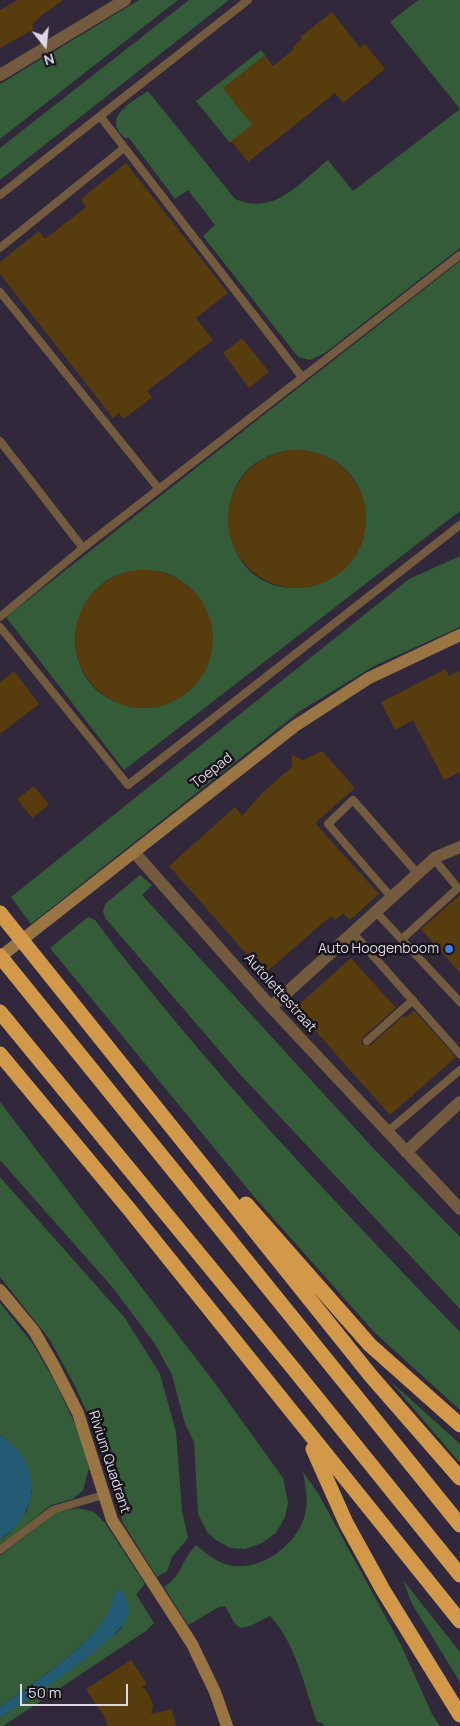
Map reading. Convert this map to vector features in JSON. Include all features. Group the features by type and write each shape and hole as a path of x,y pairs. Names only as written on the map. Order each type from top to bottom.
{"highway":[{"path":"0,913 371,1376 460,1478"},
{"path":"0,956 460,1525"},
{"path":"0,1012 292,1366 460,1575"},
{"path":"0,1054 129,1209 306,1432 460,1621"},
{"path":"187,1145 215,1167 370,1345 460,1426"},
{"path":"306,1432 346,1523 384,1590 460,1715"}],"street":[{"path":"0,75 125,0"},
{"name":"Toepad","path":"0,956 295,726 369,678 460,635"},
{"path":"271,1007 434,859 460,847"},
{"name":"Autolettestraat","path":"134,852 271,1007 460,1209"},
{"path":"406,1152 460,1102"},
{"name":"Rivium Quadrant","path":"0,1290 34,1331 70,1396 83,1427 103,1495 119,1532 192,1644 216,1692 227,1726"}],"lane":[{"path":"0,194 248,0"},
{"path":"100,116 302,377"},
{"path":"0,248 124,148"},
{"path":"0,617 83,548 460,255"},
{"path":"0,292 159,489"},
{"path":"0,442 83,548"},
{"path":"0,627 128,784 460,525"},
{"path":"392,898 328,824 353,800 418,874"},
{"path":"402,939 458,888 434,859"},
{"path":"376,912 460,1002"},
{"path":"353,932 460,1054"},
{"path":"366,1041 413,1000"},
{"path":"387,1132 460,1070"},
{"path":"0,1550 53,1510 103,1495"}],"green space":[{"path":"139,0 178,0 0,139 0,84"},
{"path":"189,0 229,0 0,180 0,148"},
{"path":"418,0 460,0 460,109 390,22"},
{"path":"261,50 265,55 224,88 278,105 230,143 196,101"},
{"path":"148,91 235,199 249,203 262,203 286,195 328,160 353,191 460,109 460,248 325,353 310,360 298,357 203,236 215,225 188,190 175,199 129,138 125,138 118,130 116,123 121,111 127,105"},
{"path":"460,261 460,511 124,770 6,617","holes":["302,450 329,458 343,467 352,477 364,501 366,514 363,540 350,563 335,576 323,582 304,587 276,586 254,574 238,555 230,532 229,508 237,484 254,465 280,452","149,570 163,572 183,582 202,602 208,614 211,627 210,654 200,678 184,695 157,706 129,706 108,698 93,686 82,670 76,652 76,633 80,613 90,596 106,581 121,574"]},
{"path":"460,556 460,627 374,666 300,711 31,924 11,897 409,579"},
{"path":"140,875 152,885 142,895 374,1149 460,1237 460,1309 237,1071 106,919 103,912 105,904"},
{"path":"88,917 95,920 181,1028 271,1132 460,1332 460,1410 374,1332 256,1199 50,948"},
{"path":"0,1102 217,1386 283,1478 288,1503 285,1517 276,1533 262,1543 245,1549 230,1548 207,1532 198,1514 194,1442 185,1424 172,1375 155,1344 113,1288 0,1160"},
{"path":"0,1177 125,1318 160,1374 176,1432 182,1511 188,1538 172,1557 167,1571 157,1577 123,1523 91,1421 75,1386 50,1340 0,1277"},
{"path":"0,1303 33,1344 56,1384 77,1428 89,1468 83,1490 73,1499 51,1505 0,1546 0,1539 8,1534 27,1511 32,1492 9,1441 0,1435"},
{"path":"389,1380 460,1444 460,1463"},
{"path":"303,1472 318,1493 401,1645 432,1714 440,1726 324,1726 323,1723 317,1722 293,1652 279,1626 270,1616 250,1626 241,1628 235,1624 225,1606 219,1607 188,1625 164,1587 175,1578 196,1545 225,1564 238,1566 250,1565 275,1555 301,1526 307,1498"},
{"path":"78,1508 94,1512 105,1523 145,1584 136,1594 154,1623 146,1631 3,1726 0,1726 0,1718 81,1662 121,1629 116,1589 109,1612 88,1638 59,1664 0,1707 0,1556 55,1513"},
{"path":"403,1580 460,1652 460,1682 412,1604"}],"water":[{"path":"0,1435 14,1446 24,1459 30,1472 32,1487 30,1502 24,1515 14,1528 0,1539"},
{"path":"116,1589 124,1593 129,1607 128,1616 122,1627 109,1640 71,1670 0,1718 0,1707 60,1664 89,1638 109,1611"}],"building":[{"path":"18,0 63,0 32,25 34,29 0,48 0,10"},
{"path":"332,12 360,48 365,44 385,69 343,103 335,93 248,162 231,141 252,125 223,88 265,55 273,66 292,51 294,46 302,39 300,37"},
{"path":"126,163 228,293 196,318 213,340 147,391 152,397 124,419 119,413 113,418 0,274 0,262 39,231 45,239 86,207 81,199"},
{"path":"242,338 269,372 249,388 223,353"},
{"path":"297,450 323,455 346,470 361,493 366,519 361,545 346,568 323,583 297,588 271,583 248,568 233,545 228,519 233,493 248,470 271,455"},
{"path":"144,570 170,575 193,590 208,613 213,639 208,665 193,688 170,703 144,708 118,703 95,688 80,665 75,639 80,613 95,590 118,575"},
{"path":"446,669 449,676 460,670 460,772 444,780 413,720 395,730 381,702"},
{"path":"14,671 39,704 0,734 0,682"},
{"path":"322,751 355,788 315,823 379,894 350,920 343,913 335,920 331,916 264,974 169,866 235,807 242,816 263,792 292,767 292,755 303,760"},
{"path":"34,786 49,805 32,818 17,799"},
{"name":"Auto Hoogenboom","path":"460,895 460,973 421,929"},
{"path":"351,958 396,1008 363,1037 361,1042 363,1045 371,1045 403,1016 405,1018 414,1010 456,1057 390,1115 295,1008"},
{"path":"131,1660 147,1684 142,1687 148,1693 153,1706 151,1714 172,1709 176,1726 108,1726 104,1716 86,1689"}],"place":[{"name":"Auto Hoogenboom","path":"449,949"}]}
